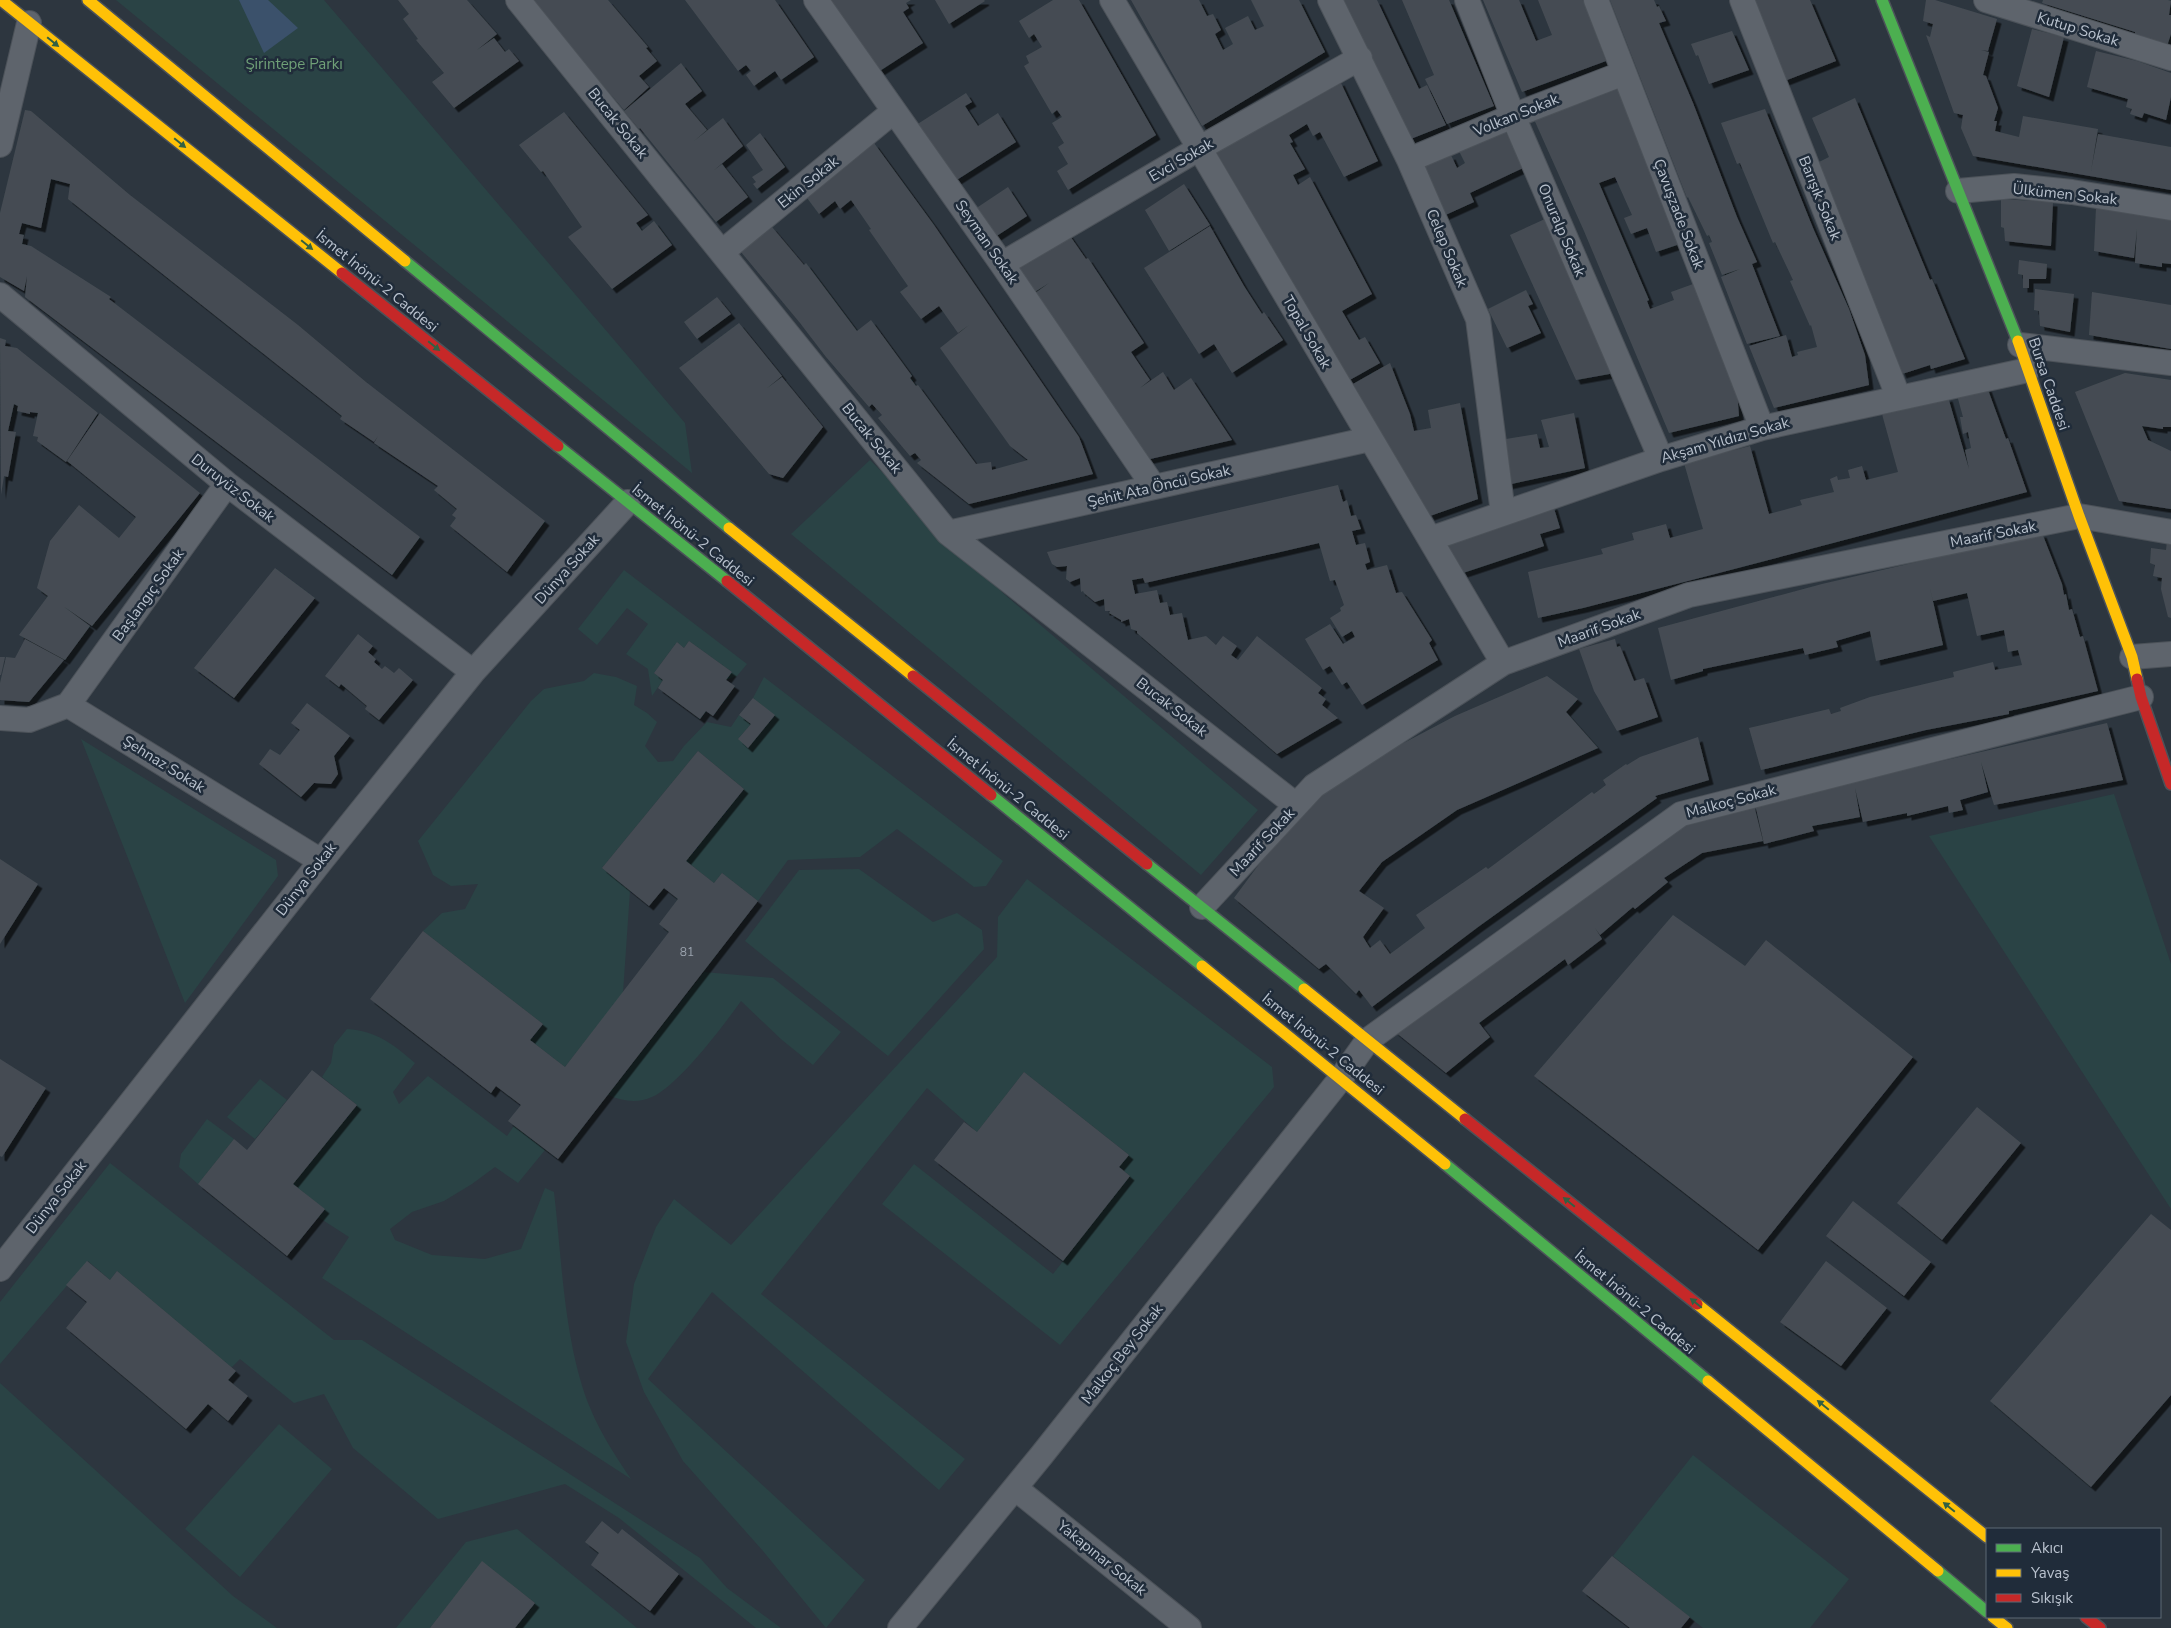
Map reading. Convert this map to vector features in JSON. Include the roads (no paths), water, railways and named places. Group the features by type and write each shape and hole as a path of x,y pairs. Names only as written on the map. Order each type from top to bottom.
{"main road":[{"name":"İsmet İnönü-2 Caddesi","path":"1,0 628,502 1341,1078 1986,1611"},
{"name":"İsmet İnönü-2 Caddesi","path":"88,0 752,547 1986,1536"},
{"name":"Bursa Caddesi","path":"1882,0 2020,345 2079,516 2132,657 2142,696 2171,784"},
{"path":"1994,1618 2006,1628"},
{"path":"2087,1618 2100,1628"}],"street":[{"name":"Bucak Sokak","path":"518,0 948,533 1296,805"},
{"name":"Seyman Sokak","path":"816,0 1002,264 1154,487"},
{"name":"Topal Sokak","path":"1112,0 1503,664"},
{"name":"Celep Sokak","path":"1330,0 1409,160 1478,319 1503,513"},
{"name":"Onuralp Sokak","path":"1467,0 1513,116 1661,459"},
{"name":"Çavuşzade Sokak","path":"1596,0 1762,428"},
{"name":"Barışık Sokak","path":"1742,0 1898,396"},
{"name":"Kutup Sokak","path":"1986,0 2171,58"},
{"path":"0,144 30,23"},
{"name":"Evci Sokak","path":"1002,264 1200,148 1360,58"},
{"name":"Volkan Sokak","path":"1409,160 1513,116 1624,73"},
{"name":"Ekin Sokak","path":"722,252 894,111"},
{"name":"Ülkümen Sokak","path":"1958,191 2014,186 2072,192 2171,208"},
{"name":"Duruyüz Sokak","path":"0,295 227,484 473,672"},
{"path":"2020,345 2171,363"},
{"name":"Akşam Yıldızı Sokak","path":"1430,539 1661,459 1762,428 1898,396 2028,370"},
{"name":"Şehit Ata Öncü Sokak","path":"948,533 1370,439"},
{"name":"Başlangıç Sokak","path":"68,705 227,484"},
{"name":"Dünya Sokak","path":"0,1269 320,861 473,672 628,502"},
{"path":"2079,516 2171,532"},
{"name":"Maarif Sokak","path":"1202,907 1314,786 1503,664 1689,595 2079,516"},
{"path":"2132,657 2171,654"},
{"name":"Malkoç Sokak","path":"1341,1078 1368,1040 1681,814 2142,696"},
{"path":"0,718 29,720 68,705"},
{"name":"Şehnaz Sokak","path":"68,705 320,861"},
{"name":"Malkoç Bey Sokak","path":"900,1628 1015,1488 1341,1078"},
{"name":"Yakapınar Sokak","path":"1015,1488 1188,1628"}],"water":[{"path":"239,0 268,0 298,28 264,53"}],"park label":[{"name":"Şirintepe Parkı","path":"294,64"}]}
